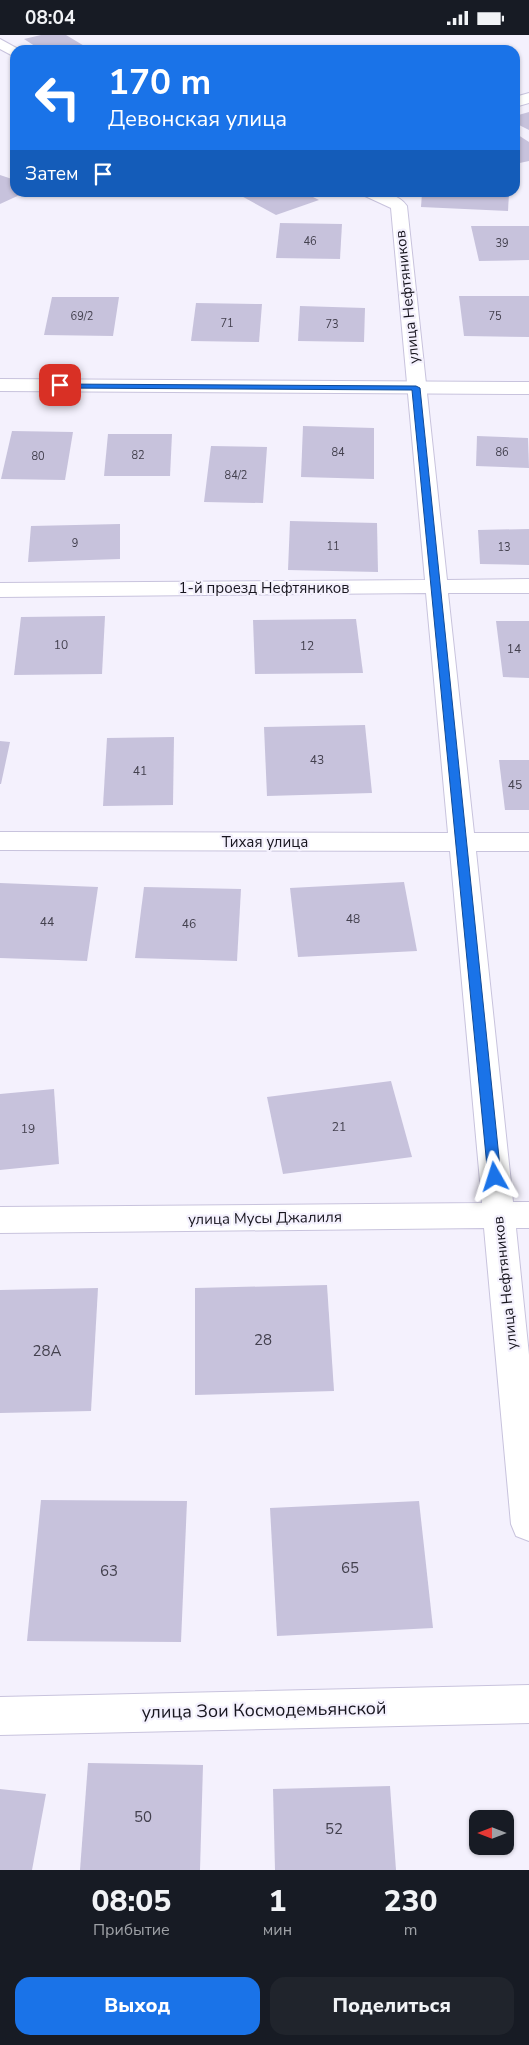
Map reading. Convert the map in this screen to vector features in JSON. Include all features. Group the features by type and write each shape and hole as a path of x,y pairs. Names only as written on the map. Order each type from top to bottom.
{"street":[{"name":"улица Нефтяников","path":"379,197 398,206 529,1524"},
{"path":"0,385 529,388"},
{"name":"1-й проезд Нефтяников","path":"0,590 529,586"},
{"name":"Тихая улица","path":"0,841 529,842"},
{"name":"улица Мусы Джалиля","path":"0,1221 529,1215"},
{"name":"улица Зои Космодемьянской","path":"0,1716 529,1704"}],"building":[{"path":"41,35 66,35 83,45 33,45 24,39"},
{"path":"529,112 529,130 520,126 520,115"},
{"path":"520,136 529,142 529,161 520,163"},
{"path":"0,175 10,178 10,197 15,197 0,204"},
{"path":"243,197 313,197 319,200 276,215"},
{"path":"422,197 509,197 508,211 421,207"},
{"path":"280,223 342,224 340,259 276,258"},
{"path":"471,226 529,226 529,260 479,261"},
{"path":"459,296 529,296 529,337 464,336"},
{"path":"52,297 119,297 113,336 44,335"},
{"path":"196,303 262,304 259,342 191,341"},
{"path":"300,306 365,308 364,342 298,341"},
{"path":"303,426 374,428 374,479 301,477"},
{"path":"12,431 73,432 65,480 1,479"},
{"path":"108,434 172,434 170,476 104,476"},
{"path":"477,436 528,438 529,468 476,466"},
{"path":"211,446 267,447 263,503 204,502"},
{"path":"290,521 377,523 378,572 288,570"},
{"path":"120,524 120,559 28,562 31,526"},
{"path":"529,529 529,565 480,564 478,530"},
{"path":"105,616 102,674 14,675 21,617"},
{"path":"356,619 363,673 255,674 253,620"},
{"path":"496,621 529,621 529,678 503,677"},
{"path":"365,725 372,793 267,796 264,727"},
{"path":"174,737 173,805 103,806 107,738"},
{"path":"0,741 10,742 1,784 0,784"},
{"path":"499,760 529,760 529,810 505,810"},
{"path":"404,882 417,951 298,957 290,888"},
{"path":"0,883 98,887 87,961 0,958"},
{"path":"144,887 241,889 237,961 135,958"},
{"path":"391,1081 412,1157 283,1174 267,1097"},
{"path":"54,1089 59,1164 0,1170 0,1094"},
{"path":"327,1285 334,1391 195,1395 195,1288"},
{"path":"98,1288 91,1411 0,1413 0,1290"},
{"path":"41,1500 187,1501 181,1642 27,1641"},
{"path":"419,1501 433,1628 277,1636 270,1508"},
{"path":"88,1763 203,1765 200,1870 80,1870"},
{"path":"390,1786 396,1870 275,1870 273,1789"},
{"path":"0,1789 46,1794 32,1870 0,1870"}],"route":[{"path":"60,385 416,388 495,1177"}]}
